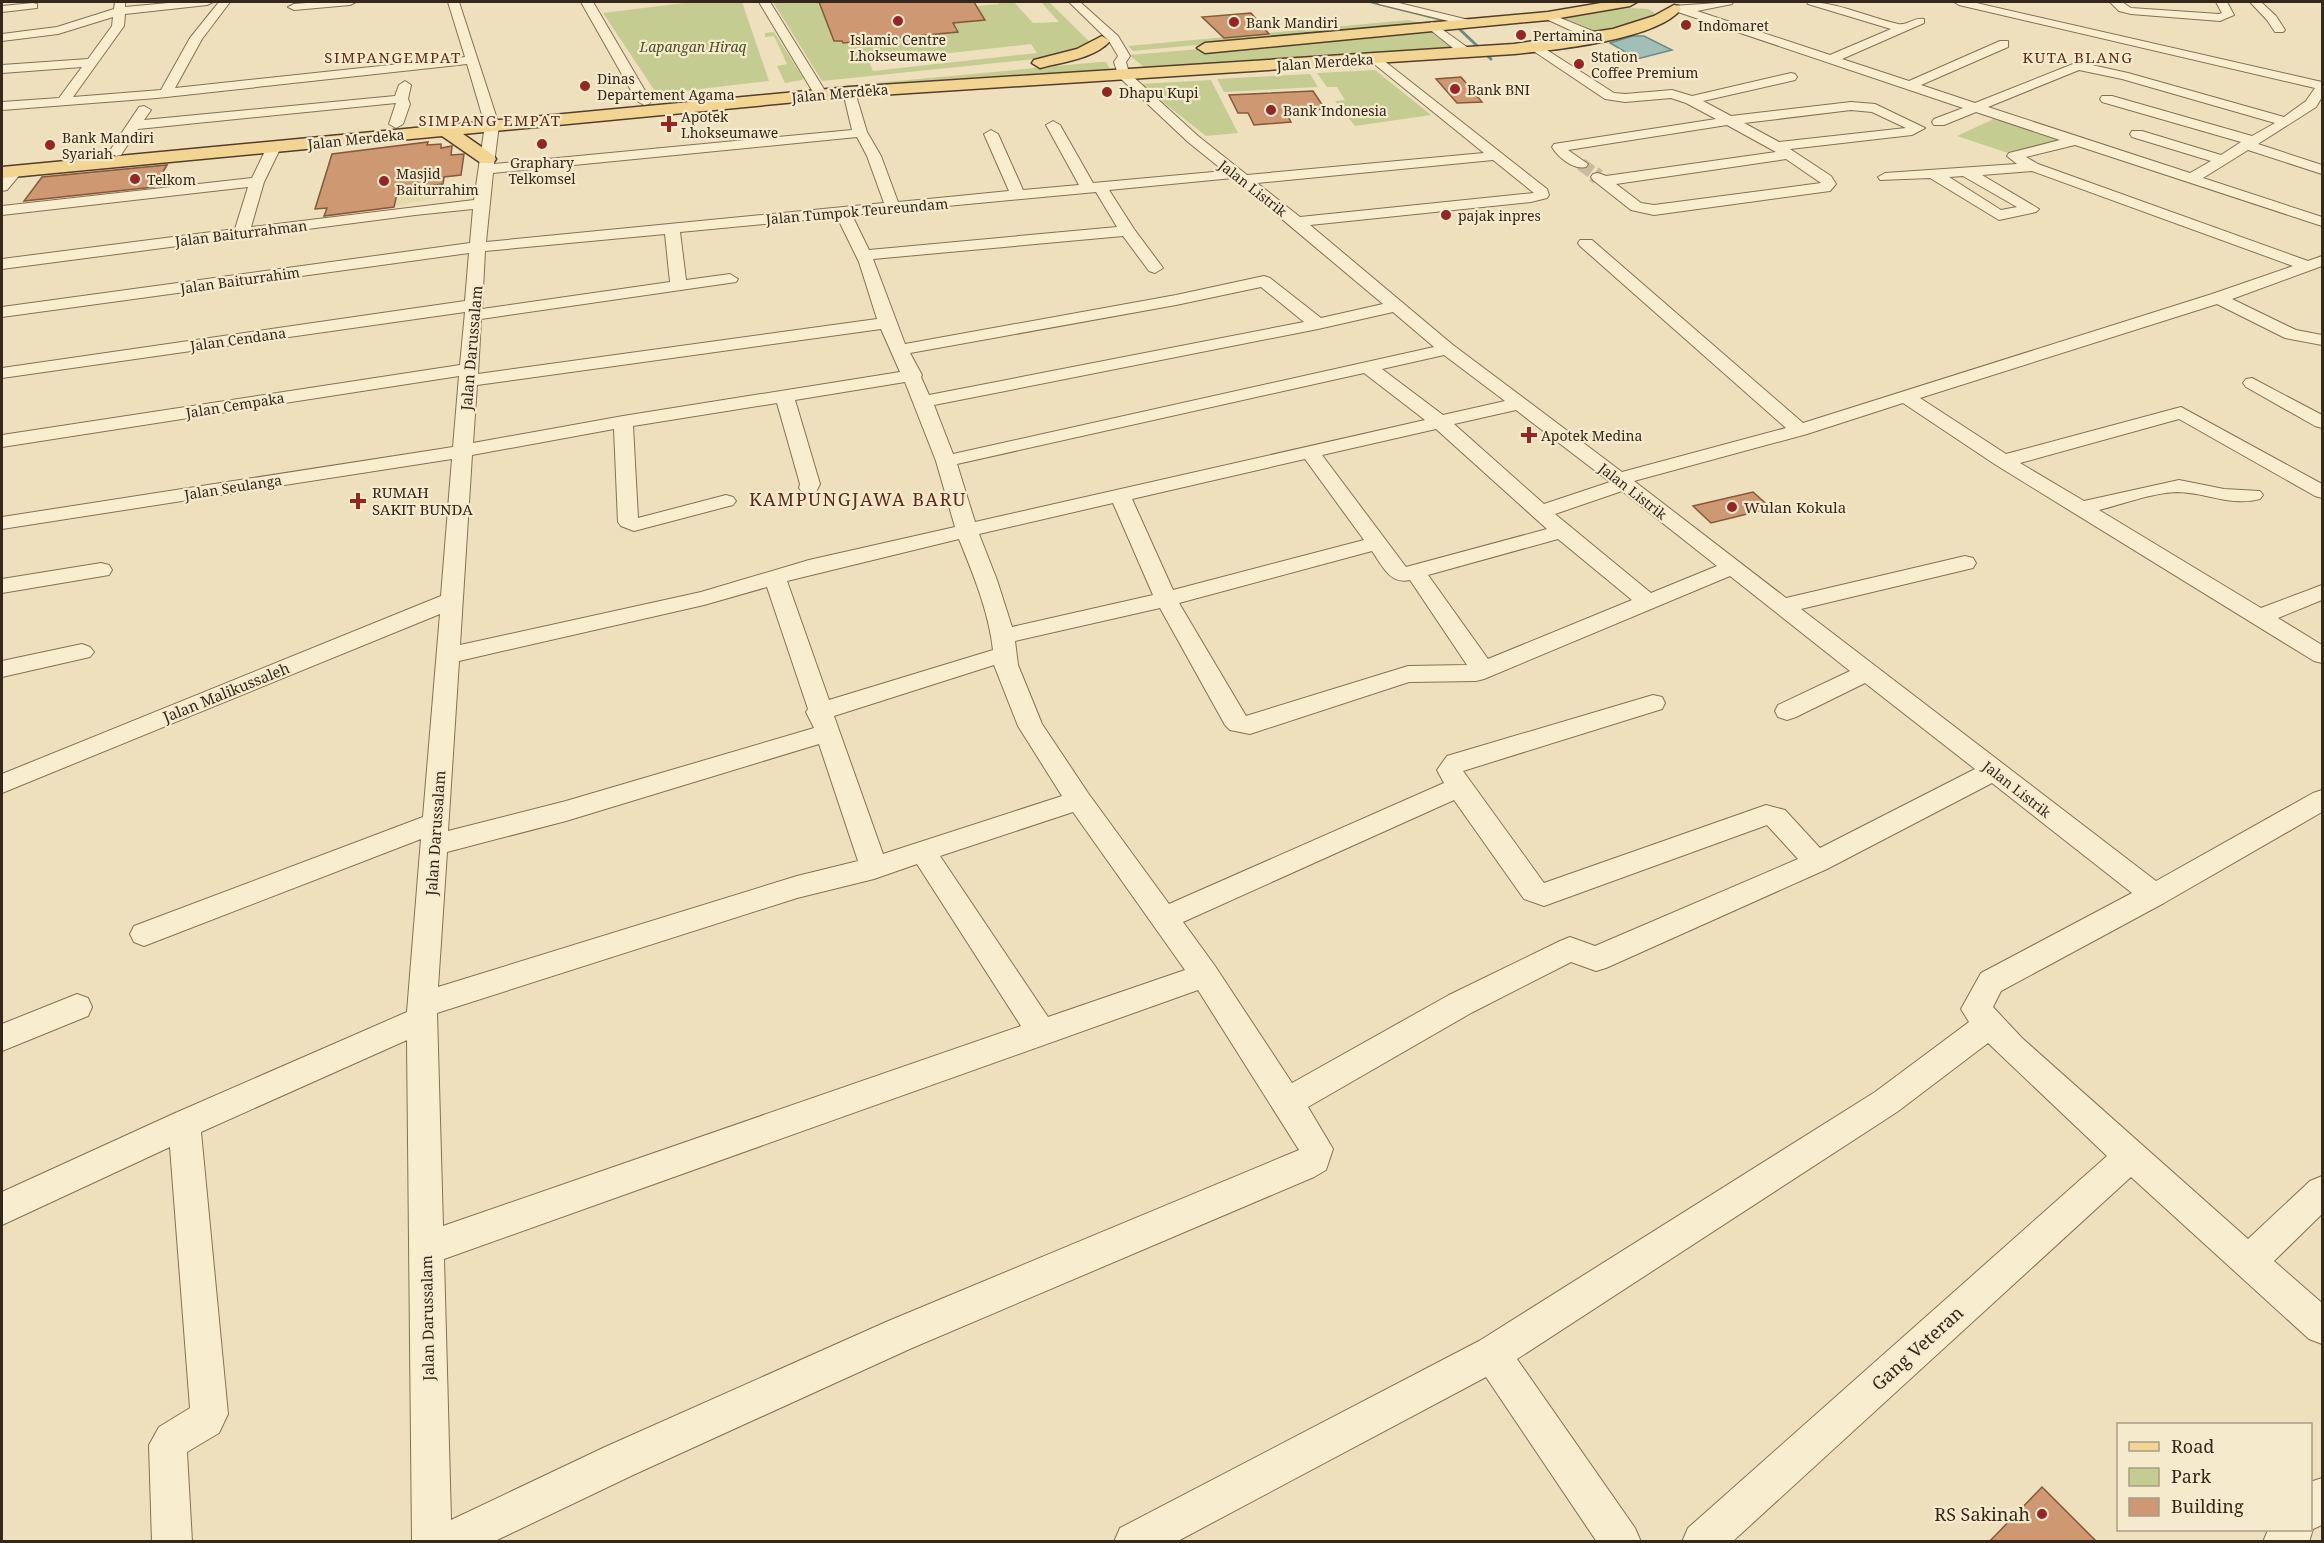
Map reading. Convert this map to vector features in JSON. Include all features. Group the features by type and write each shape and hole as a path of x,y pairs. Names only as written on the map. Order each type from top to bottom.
{"main road":[{"name":"Jalan Merdeka","path":"1188,49 1548,16 1630,2"},
{"path":"1652,6 1681,6"},
{"name":"Jalan Merdeka","path":"6,169 274,147 445,130 489,141 515,128 609,113 1040,63 1124,60 1374,59 1495,51 1596,38 1645,24 1681,6"},
{"path":"1040,63 1083,52 1102,41"},
{"name":"Jalan Merdeka","path":"6,169 116,152 396,124 489,141 644,101 818,89 849,92 1124,60"},
{"path":"445,130 489,141"}],"street":[{"path":"2,37 58,30 119,12 207,2"},
{"path":"116,152 135,125 135,120 162,94 208,15 224,2"},
{"path":"294,7 350,2"},
{"path":"454,2 471,60 489,141 860,133"},
{"path":"587,2 644,101"},
{"path":"765,2 818,89"},
{"path":"1060,2 1124,60"},
{"path":"1074,2 1114,39 1124,60"},
{"path":"1383,2 1468,23"},
{"path":"1681,6 1697,8 1728,2"},
{"path":"1812,2 1903,29"},
{"path":"1959,2 2322,87 2311,104 2286,122 2192,178"},
{"path":"2116,2 2123,9 2141,12 2220,18 2228,15 2222,2"},
{"path":"2255,2 2272,18 2279,30"},
{"path":"2,9 33,6"},
{"path":"1681,6 1831,59 2322,222"},
{"path":"119,12 154,20"},
{"path":"63,101 93,62 119,12"},
{"path":"1548,16 1596,38"},
{"path":"1831,59 1920,21"},
{"path":"1436,26 1470,53"},
{"path":"1911,85 2004,44"},
{"path":"1536,47 1658,131"},
{"path":"1297,222 1542,195 1542,192 1374,59"},
{"path":"135,125 305,94 409,68 471,60"},
{"name":"Jalan Listrik","path":"1124,60 1238,177 1297,222 1447,349 1733,567 2154,895"},
{"path":"2,69 93,62"},
{"path":"1939,122 2078,66 2124,76 2286,122"},
{"path":"396,124 403,104 401,99 409,68"},
{"path":"1690,100 1791,77"},
{"path":"849,92 860,133 872,155 893,208"},
{"path":"2,106 162,94 305,94 401,99"},
{"path":"1581,164 1562,152 1559,147 1732,120 1864,105 1898,117 1918,128 1912,131 1783,150 1601,179 1636,207 1654,210 1825,188 1829,184 1826,179 1783,150 1732,120 1690,100 1672,94 1625,98 1610,96"},
{"path":"2107,99 2250,143 2322,170"},
{"path":"1053,125 1094,188 1155,268"},
{"path":"991,134 1018,196"},
{"path":"2138,134 2223,160"},
{"path":"2076,140 2014,155 2033,167 2315,264"},
{"name":"Jalan Darussalam","path":"432,1542 423,1012 450,601 464,451 481,204 489,141"},
{"path":"241,233 257,182 274,147"},
{"name":"Jalan Tumpok Teureundam","path":"479,247 1094,188 1495,156"},
{"path":"1885,177 2033,167"},
{"path":"2,187 6,169"},
{"path":"1932,173 1999,215 2031,209 1965,171"},
{"path":"2,210 257,182"},
{"name":"Jalan Baiturrahman","path":"2,264 415,210 481,204"},
{"path":"449,1542 620,1461 899,1335 1302,1167 1314,1158 1317,1149 1205,975 1079,800 1030,726 1006,665 1004,645 986,580 967,531 946,461 913,375 887,323 863,255 843,213"},
{"path":"672,229 679,286"},
{"path":"863,255 1127,231"},
{"path":"1586,243 1800,430"},
{"name":"Jalan Baiturrahim","path":"2,312 479,247"},
{"path":"1541,512 1621,481 1906,397 2217,298 2315,264"},
{"name":"Jalan Cendana","path":"2,373 475,310 730,279"},
{"path":"899,350 1176,300 1264,281 1318,324"},
{"path":"2217,298 2297,337 2322,340"},
{"path":"923,402 1318,324 1395,306"},
{"name":"Jalan Cempaka","path":"2,441 468,375 887,323"},
{"path":"946,461 1447,349"},
{"path":"1369,368 1440,422 1562,531 1648,602"},
{"name":"Jalan Seulanga","path":"2,523 464,451 623,422 913,375"},
{"path":"2252,382 2322,422"},
{"path":"784,395 810,484 809,488"},
{"path":"1906,397 2003,460 2322,655"},
{"path":"447,656 704,598 809,567 1518,404"},
{"path":"2003,460 2181,413 2322,492"},
{"path":"623,422 628,522 630,524 634,525 726,501"},
{"path":"1310,452 1402,575 1562,531"},
{"path":"2082,508 2180,486 2224,495 2253,495"},
{"path":"1120,495 1166,599 1239,724 1250,725 1408,674 1429,672 1462,675 1483,670 1733,567"},
{"path":"144,934 436,833 566,811 823,722 1004,645 1378,543"},
{"path":"1782,606 1965,563"},
{"path":"2,586 100,570"},
{"path":"1416,573 1483,670"},
{"path":"775,577 874,868"},
{"path":"2259,617 2322,592"},
{"name":"Jalan Malikussaleh","path":"2,784 450,601"},
{"path":"2,669 82,652"},
{"path":"1787,711 1868,672"},
{"path":"1653,703 1455,763 1450,770 1459,787 1534,891 1544,895 1767,815 1776,818 1816,862"},
{"path":"1287,1102 1460,1004 1570,949 1596,959 1816,862 1994,771"},
{"path":"1165,918 1459,787"},
{"path":"2,1209 423,1012 797,887 874,868 1079,800"},
{"path":"2322,800 2154,895 1990,982 1976,1008 2011,1048 2322,1326"},
{"path":"923,852 1041,1033"},
{"path":"426,1250 1205,975"},
{"path":"2,1038 77,1006"},
{"path":"1134,1542 1492,1354 1886,1102 1989,1025"},
{"path":"172,1542 168,1445 171,1440 207,1419 208,1414 184,1124"},
{"name":"Gang Veteran","path":"1702,1542 2132,1155"},
{"path":"2248,1262 2322,1192"},
{"path":"1492,1354 1621,1542"}],"shaded area":[{"path":"443,185 441,197 395,206 399,190"}],"green space":[{"name":"Lapangan Hiraq","path":"692,2 742,2 769,81 657,94 603,13"},
{"path":"773,2 819,2 834,41 844,43 957,32 953,23 985,20 977,6 999,4 998,2 1014,2 1033,23 1059,22 1041,2 1049,2 1091,43 1084,48 1044,58 822,81","holes":["1031,44 1037,53 873,71 869,62"]},
{"path":"1629,8 1648,9 1655,13 1649,18 1597,32 1562,17"},
{"path":"1408,20 1423,24 1133,51 1128,46"},
{"path":"1429,30 1455,50 1152,69 1144,67 1129,55"},
{"path":"774,32 803,78 802,80 785,83 777,66 787,64 774,36 765,37 765,33"},
{"path":"1106,62 1110,69 843,86"},
{"path":"1375,70 1431,115 1355,126 1335,101 1345,100 1337,87 1327,87 1317,73"},
{"path":"1310,74 1318,87 1224,92 1217,79"},
{"path":"1211,80 1238,133 1206,136 1140,84"},
{"path":"1998,117 2065,140 2008,153 1957,136"}],"water":[{"path":"1632,36 1644,36 1672,50 1637,59 1610,43"}],"building":[{"name":"Islamic Centre Lhokseumawe","path":"819,2 974,2 985,20 953,23 958,32 843,43 834,41"},
{"path":"1251,13 1269,34 1224,38 1202,17"},
{"path":"1461,77 1482,102 1457,103 1436,79"},
{"name":"Bank Indonesia","path":"1313,91 1325,109 1285,111 1291,122 1254,125 1248,113 1238,113 1229,95"},
{"name":"Masjid Baiturrahim","path":"428,142 427,145 441,144 441,148 452,146 451,155 464,154 461,175 444,177 443,184 398,190 394,207 324,216 327,208 315,209 332,154"},
{"name":"Telkom","path":"167,165 154,187 24,201 42,177"},
{"name":"Wulan Kokula","path":"1753,492 1771,508 1711,523 1693,506"},
{"name":"RS Sakinah","path":"2042,1487 2097,1542 1989,1542"}],"waterway":[{"path":"1372,2 1452,22 1491,59"}],"tunnel":[{"path":"1581,164 1596,175"},
{"path":"1594,174 1598,177"}],"place":[{"name":"Islamic Centre Lhokseumawe","path":"898,21"},
{"name":"Bank Mandiri","path":"1234,22"},
{"name":"Indomaret","path":"1686,25"},
{"name":"Pertamina","path":"1521,35"},
{"name":"Station Coffee Premium","path":"1579,64"},
{"name":"Dinas Departement Agama","path":"585,86"},
{"name":"Bank BNI","path":"1455,89"},
{"name":"Dhapu Kupi","path":"1107,92"},
{"name":"Bank Indonesia","path":"1271,110"},
{"name":"Apotek Lhokseumawe","path":"669,124"},
{"name":"Graphary Telkomsel","path":"542,144"},
{"name":"Bank Mandiri Syariah","path":"50,145"},
{"name":"Telkom","path":"135,179"},
{"name":"Masjid Baiturrahim","path":"384,181"},
{"name":"pajak inpres","path":"1446,215"},
{"name":"Apotek Medina","path":"1529,435"},
{"name":"RUMAH SAKIT BUNDA","path":"358,501"},
{"name":"Wulan Kokula","path":"1732,507"},
{"name":"RS Sakinah","path":"2042,1514"}],"district":[{"name":"SIMPANGEMPAT","path":"393,57"},
{"name":"KUTA BLANG","path":"2078,57"},
{"name":"SIMPANG EMPAT","path":"490,120"},
{"name":"KAMPUNGJAWA BARU","path":"858,499"}]}
